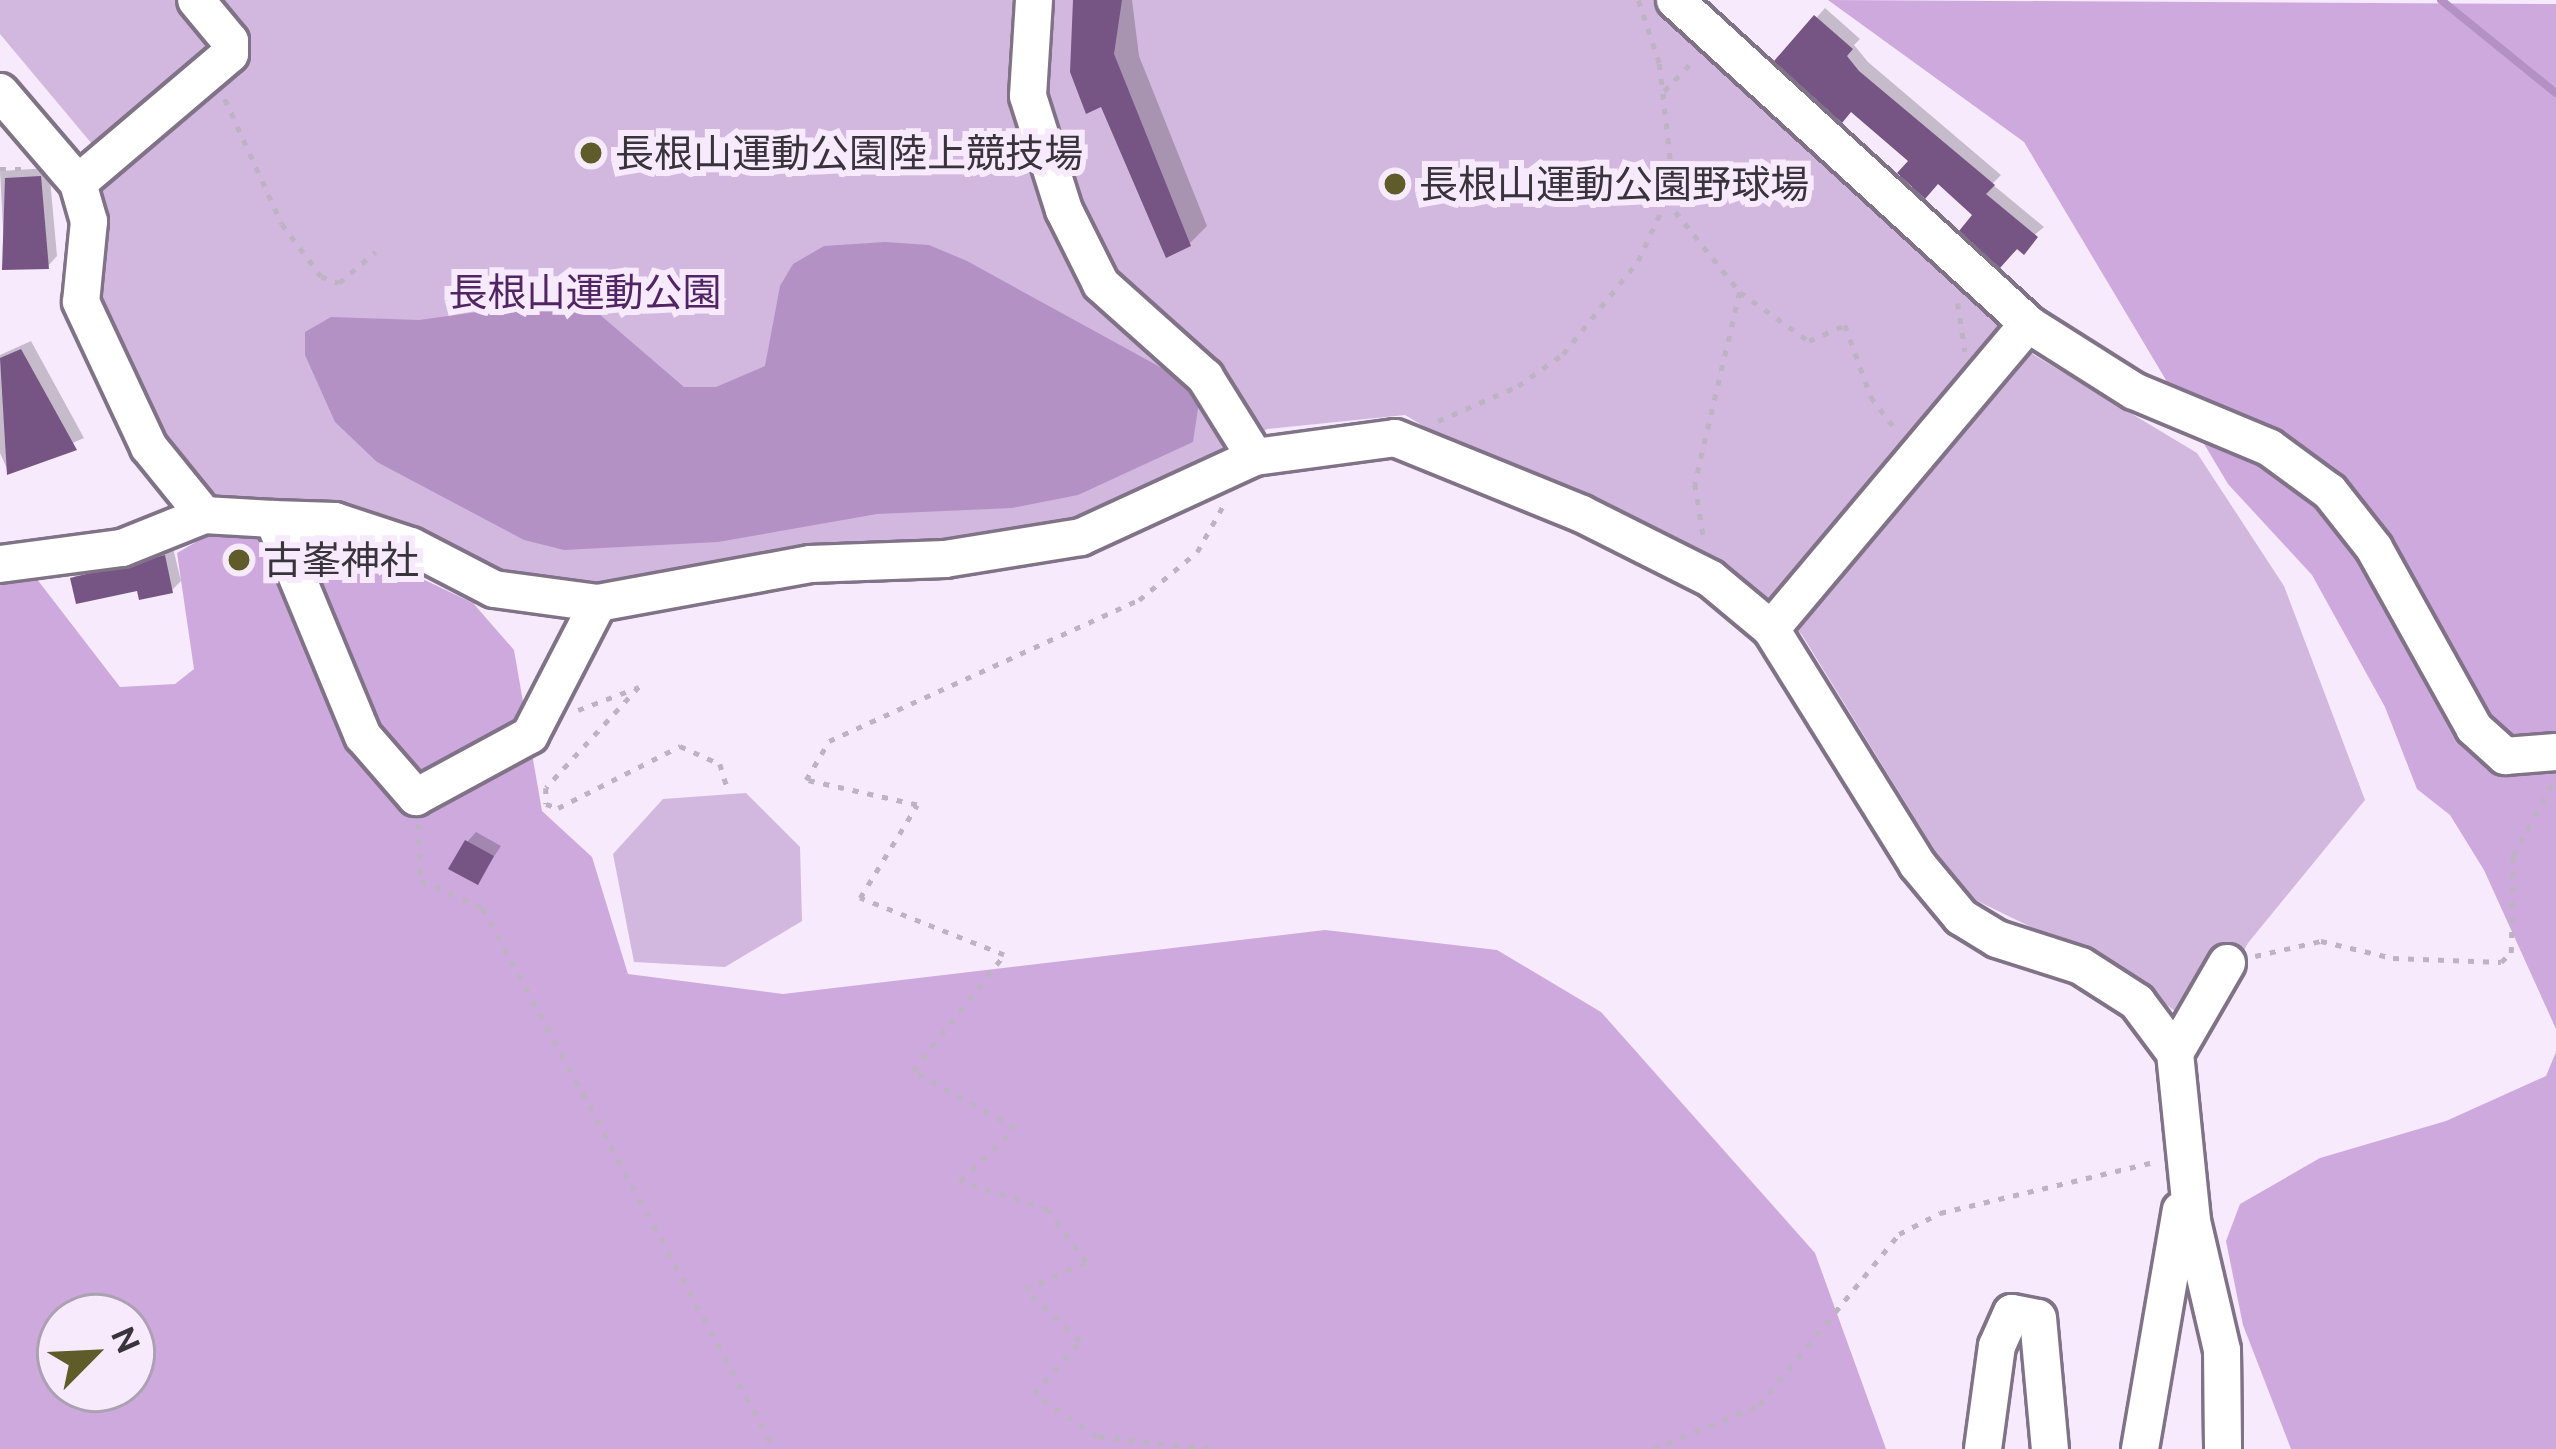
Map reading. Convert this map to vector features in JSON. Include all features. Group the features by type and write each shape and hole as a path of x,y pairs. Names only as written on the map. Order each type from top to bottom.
{"street":[{"path":"78,183 230,54 230,41 196,0"},
{"path":"1034,0 1028,96 1064,210 1102,284 1205,377 1256,457"},
{"path":"1666,7 2028,324 2134,392 2270,448 2330,492 2374,548 2474,728 2505,756 2554,753"},
{"path":"0,92 78,183 89,221 81,302 149,447 204,515"},
{"path":"1771,629 2028,324"},
{"path":"0,564 122,548 204,515 334,520 411,546 494,589 598,604 810,564 945,560 1081,537 1219,481 1256,457 1395,438 1582,514 1711,579 1771,629 1917,864 1961,917 1997,939 2081,966 2137,1002 2175,1053 2192,1221 2222,1349 2223,1449"},
{"path":"273,519 363,736 416,797 530,735 598,604"},
{"path":"2175,1053 2227,963"},
{"path":"2140,1449 2188,1154"},
{"path":"1983,1449 1997,1346 2012,1313 2038,1318 2050,1449"}],"path":[{"path":"1395,438 1518,386 1563,354 1638,261 1666,200 1664,91 1640,0 1666,7"},
{"path":"1664,91 1698,55"},
{"path":"211,73 298,252 339,283 375,251"},
{"path":"1666,200 1740,292 1809,341 1845,326 1871,398 1903,439"},
{"path":"1950,282 1964,320 1960,363"},
{"path":"1711,579 1695,484 1740,292"},
{"path":"1209,1449 1096,1437 1034,1394 1080,1341 1024,1290 1086,1262 1048,1210 960,1181 1016,1128 913,1071 1004,955 860,898 917,806 806,780 829,740 1139,600 1197,552 1226,511 1219,481"},
{"path":"530,735 621,688 639,687 546,788 546,804 558,808 680,746 720,764 728,791"},
{"path":"2227,963 2321,941 2393,958 2501,962 2511,953 2507,879 2552,786 2554,753"},
{"path":"416,797 422,881 482,908 775,1449"},
{"path":"1652,1449 1759,1405 1898,1234 1940,1213 2188,1154"},
{"path":"1096,1437 1099,1449"}],"green space":[{"name":"長根山運動公園","path":"0,0 1655,0 1949,266 2034,355 2197,453 2284,586 2365,800 2248,943 2200,1030 2123,972 1961,893 1802,635 1771,602 1694,553 1467,452 1405,415 1267,429 1219,465 1034,533 805,546 610,585 502,576 216,497 162,441 101,307 97,150 0,34"},
{"path":"746,793 800,847 802,921 725,967 634,962 613,854 663,799"}],"shaded area":[{"path":"1828,0 2556,4 2556,1029 2484,870 2450,815 2417,789 2385,707 2312,575 2228,484 2024,142"},
{"path":"929,245 967,261 1182,379 1199,402 1193,442 1078,495 1012,508 877,514 718,542 564,550 524,540 377,462 335,422 305,355 305,332 331,317 419,320 566,300 598,313 684,387 716,387 765,366 780,286 793,264 824,246"},
{"path":"210,534 330,535 473,603 514,650 542,811 592,857 628,974 783,994 1325,930 1497,950 1601,1012 1815,1253 1886,1449 0,1449 0,573 33,574 120,687 175,684 194,669 177,553"},
{"path":"2556,1052 2556,1449 2291,1449 2243,1325 2226,1241 2240,1204 2320,1158 2446,1121 2546,1076"}],"building":[{"path":"1073,0 1122,0 1114,54 1191,246 1166,258 1101,107 1086,114 1070,72"},
{"path":"1814,15 1853,49 1847,56 1859,71 1995,185 1986,194 2038,237 2024,255 2017,249 2000,268 1959,231 1972,215 1938,184 1925,199 1897,173 1908,161 1851,112 1842,123 1774,61"},
{"path":"41,176 49,269 2,270 5,178"},
{"path":"21,349 77,450 7,475 0,358"},
{"path":"165,555 173,593 139,600 137,591 76,604 70,578"},
{"path":"465,840 494,856 478,885 448,869"}],"waterway":[{"path":"2441,0 2556,93"}],"place":[{"name":"長根山運動公園陸上競技場","path":"591,153"},
{"name":"長根山運動公園野球場","path":"1395,184"},
{"name":"古峯神社","path":"239,560"}]}
